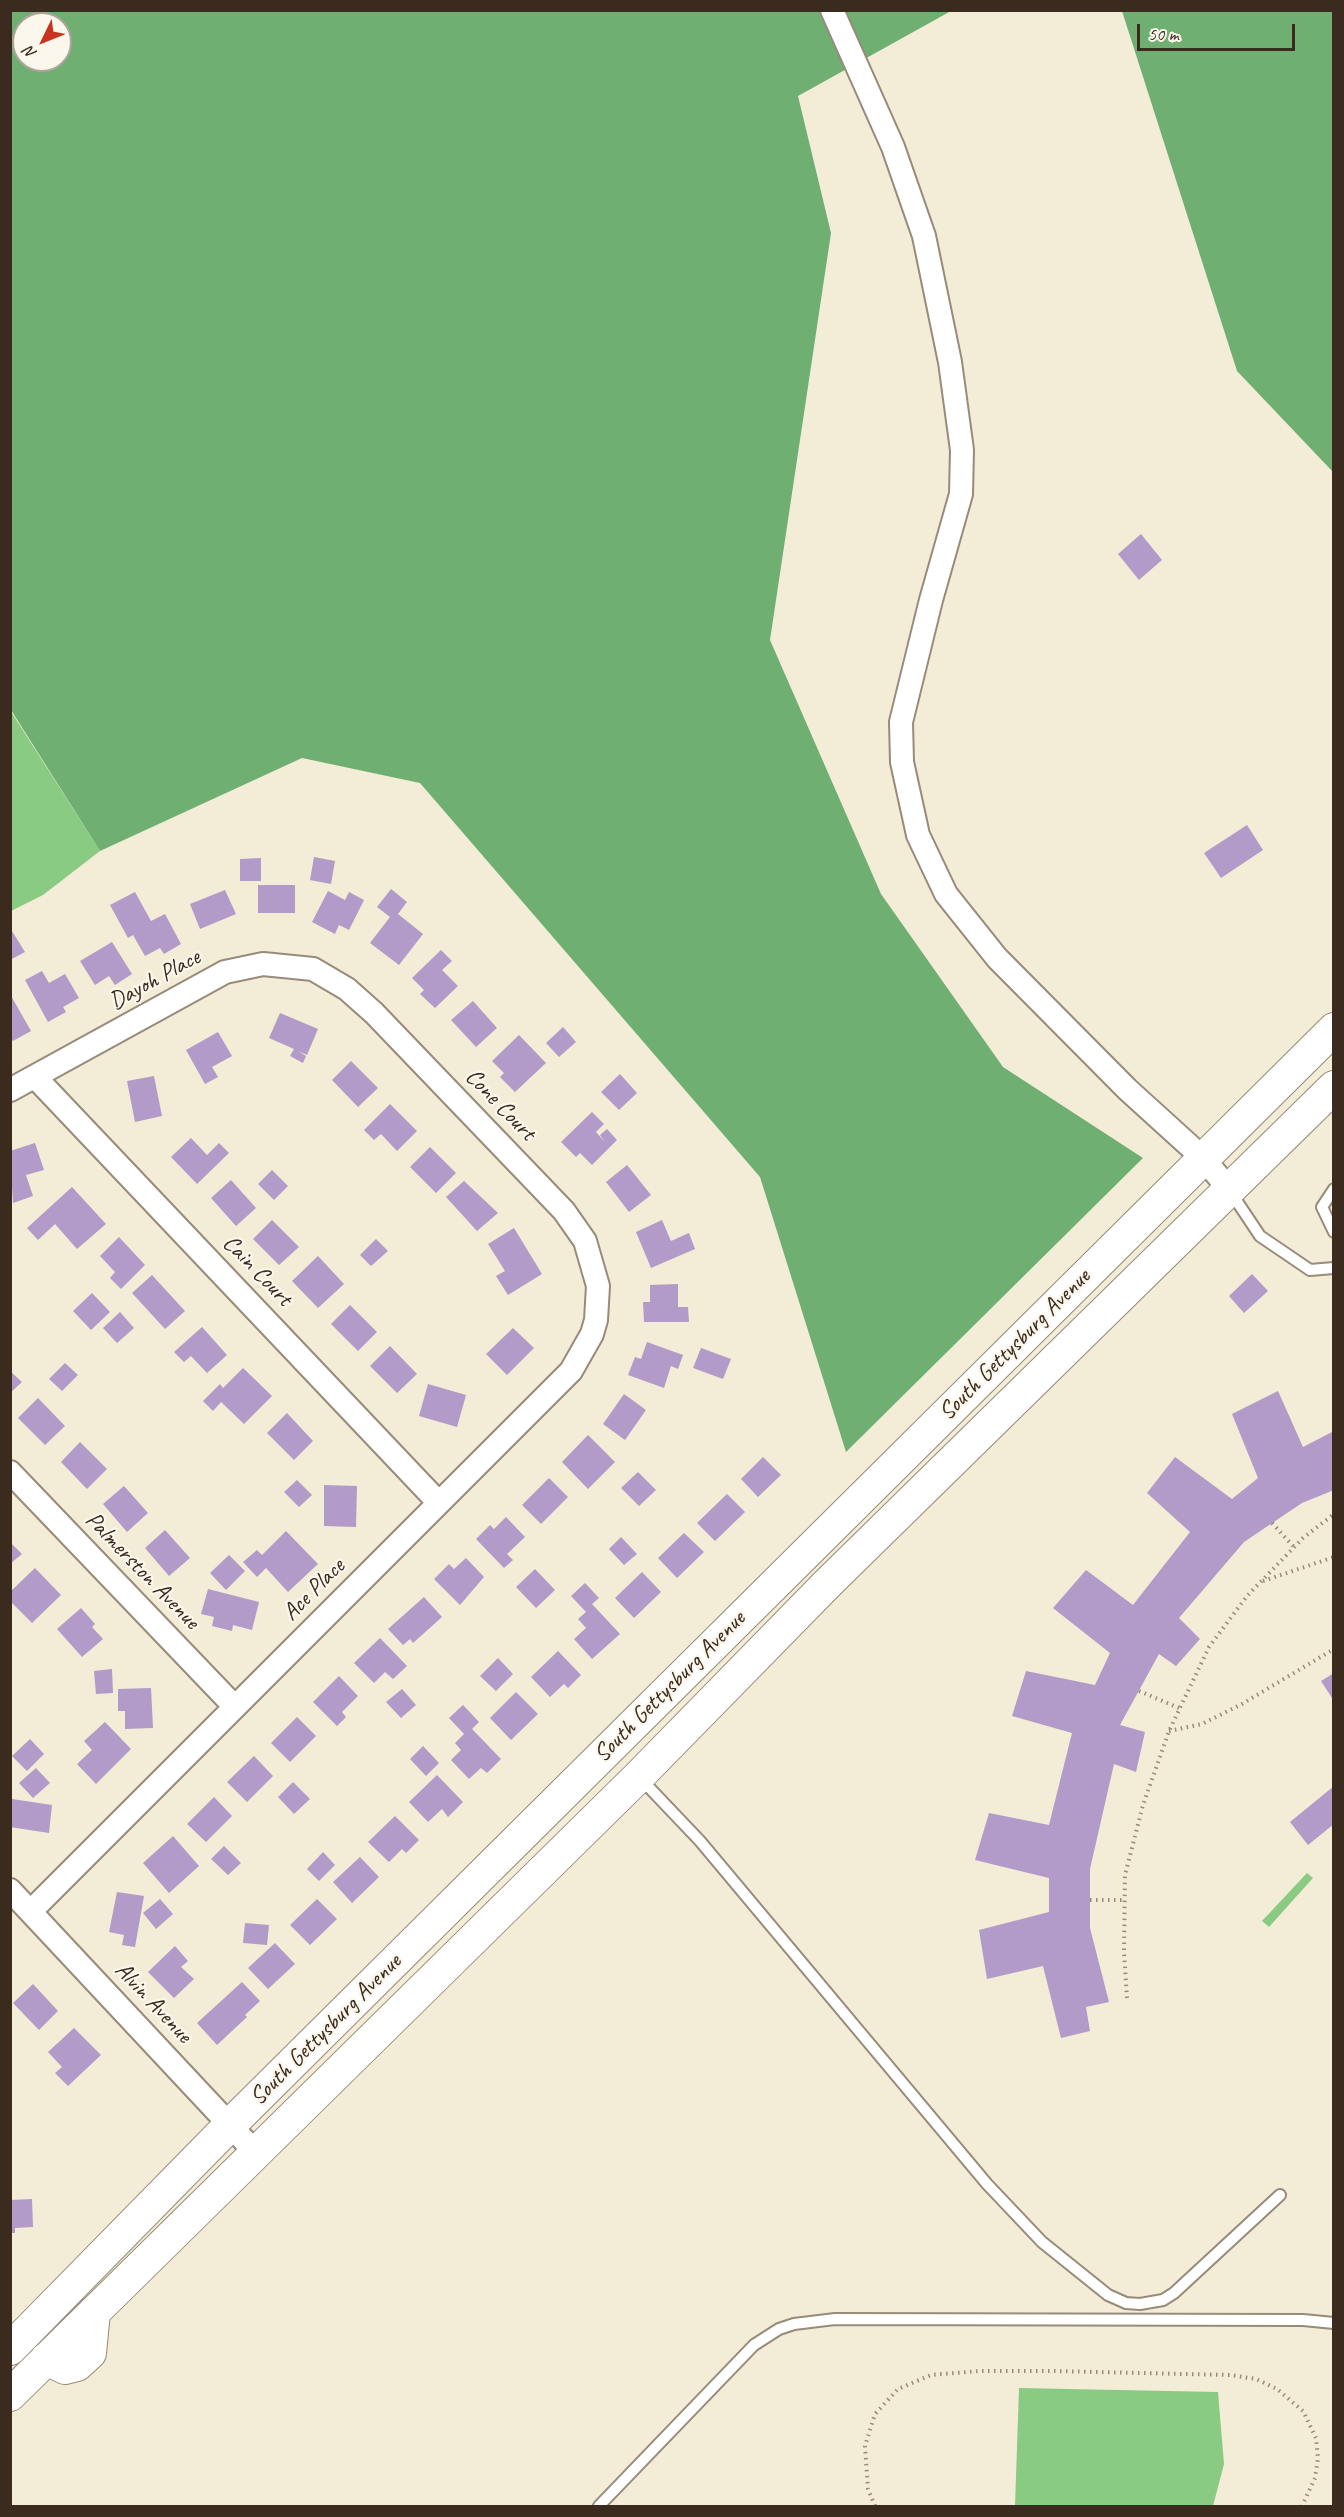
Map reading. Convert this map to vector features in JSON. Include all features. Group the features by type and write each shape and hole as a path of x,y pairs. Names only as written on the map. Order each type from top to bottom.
{"main road":[{"name":"South Gettysburg Avenue","path":"10,2349 230,2125 1334,1029"},
{"name":"South Gettysburg Avenue","path":"10,2395 46,2358 65,2368 77,2365 90,2353 94,2313 639,1776 827,1584 1228,1188 1334,1087"}],"street":[{"path":"832,10 893,147 924,236 950,362 962,450 961,494 928,612 902,722 902,762 918,835 946,894 997,958 1127,1089 1203,1158 1228,1188"},
{"name":"Dayoh Place","path":"10,1090 225,972 247,966 280,964 313,969 335,981"},
{"name":"Cone Court","path":"335,981 374,1013 564,1211 585,1241 598,1286"},
{"name":"Cain Court","path":"35,1077 439,1503"},
{"name":"Ace Place","path":"31,1911 579,1360 596,1320 598,1286"},
{"name":"Palmerston Avenue","path":"10,1472 235,1707"},
{"name":"Alvin Avenue","path":"10,1890 256,2153"}],"lane":[{"path":"1228,1188 1260,1236 1310,1270 1334,1268"},
{"path":"1334,1189 1322,1207 1334,1232"},
{"path":"639,1776 700,1841 987,2184 1042,2242 1108,2295 1125,2302 1140,2304 1162,2300 1174,2294 1280,2195"},
{"path":"599,2506 754,2345 766,2336 794,2324 835,2319 1303,2320 1334,2323"}],"path":[{"path":"1127,1998 1124,1952 1125,1875 1143,1805 1169,1731 1209,1647 1261,1582 1294,1547 1334,1514"},
{"path":"1272,1523 1294,1547"},
{"path":"1261,1582 1334,1557"},
{"path":"1169,1731 1202,1724 1242,1704 1334,1649"},
{"path":"1139,1691 1179,1708"},
{"path":"1090,1900 1125,1900"},
{"path":"875,2506 868,2489 865,2446 870,2424 880,2405 898,2389 931,2375 1000,2371 1230,2375 1267,2383 1287,2396 1303,2411 1316,2438 1318,2458 1316,2478 1302,2506"}],"green space":[{"path":"11,11 951,11 798,96 831,233 770,640 881,894 1003,1067 1143,1158 846,1452 760,1177 420,783 302,758 100,851 11,710"},
{"path":"1122,11 1333,11 1333,472 1237,371"},
{"path":"10,710 100,851 43,895 11,911"},
{"path":"1307,1873 1313,1878 1269,1927 1262,1921"},
{"path":"1019,2388 1218,2392 1224,2464 1213,2506 1015,2506"}],"building":[{"path":"1141,534 1162,560 1139,580 1118,554"},
{"path":"1247,825 1263,850 1221,878 1204,853"},
{"path":"314,857 335,861 331,884 310,880"},
{"path":"261,858 261,881 240,881 240,859"},
{"path":"258,885 295,885 295,913 258,913"},
{"path":"391,889 407,902 398,914 423,934 399,965 370,943 390,917 377,907"},
{"path":"225,890 236,914 200,929 190,904"},
{"path":"328,891 345,900 349,892 364,900 349,930 339,925 335,934 312,922"},
{"path":"135,892 151,921 165,914 181,944 164,954 160,948 145,956 133,935 128,938 110,905"},
{"path":"12,931 25,952 10,960 10,932"},
{"path":"112,942 132,974 115,985 109,976 95,985 80,961"},
{"path":"441,950 452,961 442,970 458,986 435,1008 420,994 424,990 412,978"},
{"path":"42,971 49,983 65,974 79,998 63,1007 66,1012 48,1022 25,980"},
{"path":"10,994 31,1031 13,1041 10,1037"},
{"path":"473,1001 497,1028 476,1047 451,1020"},
{"path":"280,1013 318,1029 307,1055 298,1051 306,1056 303,1063 290,1056 294,1049 269,1038"},
{"path":"563,1027 576,1042 559,1057 546,1043"},
{"path":"218,1032 232,1056 212,1067 218,1077 205,1084 186,1050"},
{"path":"519,1035 546,1063 515,1092 500,1077 504,1073 492,1061"},
{"path":"351,1061 378,1088 358,1107 332,1080"},
{"path":"620,1074 637,1093 619,1110 601,1092"},
{"path":"154,1076 162,1116 135,1122 127,1081"},
{"path":"390,1104 417,1131 397,1151 381,1134 374,1140 364,1130"},
{"path":"592,1112 604,1124 596,1132 605,1142 600,1135 607,1129 617,1140 592,1165 580,1153 576,1157 561,1142"},
{"path":"191,1138 207,1155 219,1143 229,1153 197,1184 171,1157"},
{"path":"35,1143 44,1170 26,1175 33,1196 13,1203 10,1151"},
{"path":"430,1147 456,1173 436,1193 410,1167"},
{"path":"627,1165 651,1195 629,1212 606,1182"},
{"path":"272,1170 288,1186 274,1200 258,1184"},
{"path":"231,1180 256,1208 236,1226 211,1198"},
{"path":"464,1181 498,1213 477,1231 446,1197"},
{"path":"72,1187 106,1224 77,1249 55,1224 38,1240 27,1228"},
{"path":"272,1220 299,1247 279,1265 253,1239"},
{"path":"662,1220 671,1241 689,1233 695,1249 651,1268 636,1232"},
{"path":"514,1228 542,1274 508,1295 496,1276 505,1271 488,1244"},
{"path":"119,1237 145,1265 121,1289 110,1278 115,1272 100,1256"},
{"path":"376,1239 388,1251 371,1266 360,1255"},
{"path":"318,1256 344,1284 318,1308 292,1281"},
{"path":"1252,1274 1268,1291 1244,1313 1229,1296"},
{"path":"152,1275 185,1311 165,1329 132,1293"},
{"path":"678,1284 678,1307 688,1307 689,1322 644,1322 643,1302 650,1302 650,1285"},
{"path":"92,1293 110,1312 91,1330 73,1311"},
{"path":"350,1305 377,1332 358,1351 331,1324"},
{"path":"120,1312 134,1328 117,1343 103,1328"},
{"path":"202,1327 227,1355 207,1373 191,1356 184,1362 174,1352"},
{"path":"513,1328 534,1348 507,1375 486,1354"},
{"path":"647,1342 683,1355 678,1369 671,1366 664,1388 628,1375 635,1357 641,1359"},
{"path":"390,1346 417,1374 397,1393 370,1366"},
{"path":"701,1348 731,1359 723,1379 693,1368"},
{"path":"65,1363 78,1375 62,1391 49,1379"},
{"path":"243,1368 272,1396 244,1424 221,1402 213,1411 203,1401 220,1384 223,1388"},
{"path":"10,1371 22,1382 10,1393"},
{"path":"428,1384 466,1395 457,1427 419,1416"},
{"path":"1278,1391 1303,1447 1334,1431 1334,1490 1302,1503 1244,1542 1179,1618 1200,1639 1176,1666 1159,1654 1120,1725 1145,1732 1136,1772 1114,1764 1090,1869 1090,1928 1109,2002 1086,2007 1090,2031 1061,2038 1043,1966 987,1979 979,1930 1049,1912 1049,1878 975,1860 989,1813 1049,1825 1072,1733 1012,1716 1026,1671 1095,1685 1110,1653 1053,1608 1086,1570 1133,1605 1190,1532 1147,1493 1175,1457 1232,1499 1258,1478 1232,1414"},
{"path":"624,1394 646,1410 625,1440 603,1424"},
{"path":"38,1398 65,1426 45,1445 18,1418"},
{"path":"287,1413 313,1441 294,1460 267,1433"},
{"path":"588,1435 615,1462 588,1489 562,1462"},
{"path":"80,1442 107,1469 87,1489 61,1462"},
{"path":"763,1457 781,1475 758,1497 741,1479"},
{"path":"638,1472 656,1490 639,1506 621,1488"},
{"path":"549,1478 568,1497 541,1524 522,1505"},
{"path":"297,1480 312,1495 299,1507 284,1492"},
{"path":"324,1485 357,1486 356,1527 324,1526"},
{"path":"124,1486 148,1513 127,1532 103,1504"},
{"path":"727,1494 745,1512 715,1541 697,1523"},
{"path":"506,1517 525,1537 507,1554 513,1560 504,1568 476,1539 490,1525 494,1529"},
{"path":"165,1530 190,1558 169,1576 145,1548"},
{"path":"286,1531 318,1564 288,1592 266,1568 257,1577 243,1562 257,1550 262,1555"},
{"path":"684,1533 704,1552 677,1578 658,1558"},
{"path":"621,1537 637,1554 624,1565 609,1549"},
{"path":"10,1542 22,1554 10,1564"},
{"path":"229,1555 245,1571 226,1590 210,1573"},
{"path":"466,1558 484,1577 460,1605 434,1579 449,1564 454,1569"},
{"path":"35,1568 61,1595 32,1623 10,1601 10,1592"},
{"path":"535,1569 555,1590 536,1608 516,1587"},
{"path":"642,1572 661,1592 634,1618 615,1598"},
{"path":"585,1583 599,1598 592,1604 620,1634 592,1659 574,1639 586,1628 578,1619 586,1612 571,1596"},
{"path":"208,1589 259,1602 252,1630 233,1625 232,1631 212,1626 214,1617 201,1614"},
{"path":"424,1597 442,1617 413,1643 410,1639 403,1645 388,1629"},
{"path":"81,1608 95,1624 92,1627 103,1639 82,1657 57,1629"},
{"path":"380,1638 407,1666 393,1679 385,1672 374,1683 354,1663"},
{"path":"558,1651 581,1675 568,1688 564,1684 550,1697 531,1677"},
{"path":"498,1658 513,1674 496,1691 480,1676"},
{"path":"112,1669 113,1693 96,1694 94,1671"},
{"path":"1334,1673 1334,1701 1321,1681"},
{"path":"339,1676 358,1696 342,1712 346,1717 337,1726 313,1702"},
{"path":"151,1688 153,1728 125,1729 125,1711 118,1711 118,1689"},
{"path":"402,1689 416,1705 401,1718 386,1702"},
{"path":"516,1692 538,1714 511,1740 490,1718"},
{"path":"463,1705 479,1722 472,1729 501,1759 487,1773 481,1768 469,1779 451,1760 461,1750 455,1743 464,1734 449,1718"},
{"path":"297,1717 316,1736 290,1762 271,1743"},
{"path":"105,1722 131,1749 96,1784 77,1764 92,1750 84,1741"},
{"path":"30,1739 44,1754 27,1771 12,1756"},
{"path":"423,1746 439,1763 426,1776 410,1759"},
{"path":"254,1756 273,1776 247,1802 227,1782"},
{"path":"36,1768 50,1783 33,1798 19,1783"},
{"path":"437,1775 463,1802 448,1817 442,1809 428,1822 409,1802"},
{"path":"293,1782 310,1799 294,1814 278,1797"},
{"path":"1334,1786 1334,1824 1308,1845 1290,1822"},
{"path":"214,1797 232,1816 206,1842 187,1824"},
{"path":"12,1799 52,1805 49,1833 10,1827"},
{"path":"395,1816 419,1840 406,1853 402,1849 389,1862 368,1842"},
{"path":"173,1836 199,1866 169,1893 143,1863"},
{"path":"224,1846 241,1863 228,1875 211,1859"},
{"path":"323,1852 335,1865 319,1881 307,1869"},
{"path":"360,1857 379,1877 352,1903 333,1882"},
{"path":"117,1892 144,1896 135,1947 122,1945 124,1935 109,1932"},
{"path":"160,1899 173,1914 156,1929 143,1913"},
{"path":"317,1899 337,1919 310,1945 290,1925"},
{"path":"245,1923 269,1925 267,1945 243,1943"},
{"path":"275,1943 295,1964 268,1989 248,1968"},
{"path":"175,1946 188,1961 181,1967 194,1979 174,1998 148,1972"},
{"path":"242,1982 260,2001 245,2015 247,2017 217,2045 197,2023"},
{"path":"33,1984 58,2011 39,2030 13,2003"},
{"path":"74,2028 101,2055 68,2086 55,2073 62,2067 48,2052"},
{"path":"32,2199 33,2227 15,2228 15,2233 10,2233 10,2200"}]}
